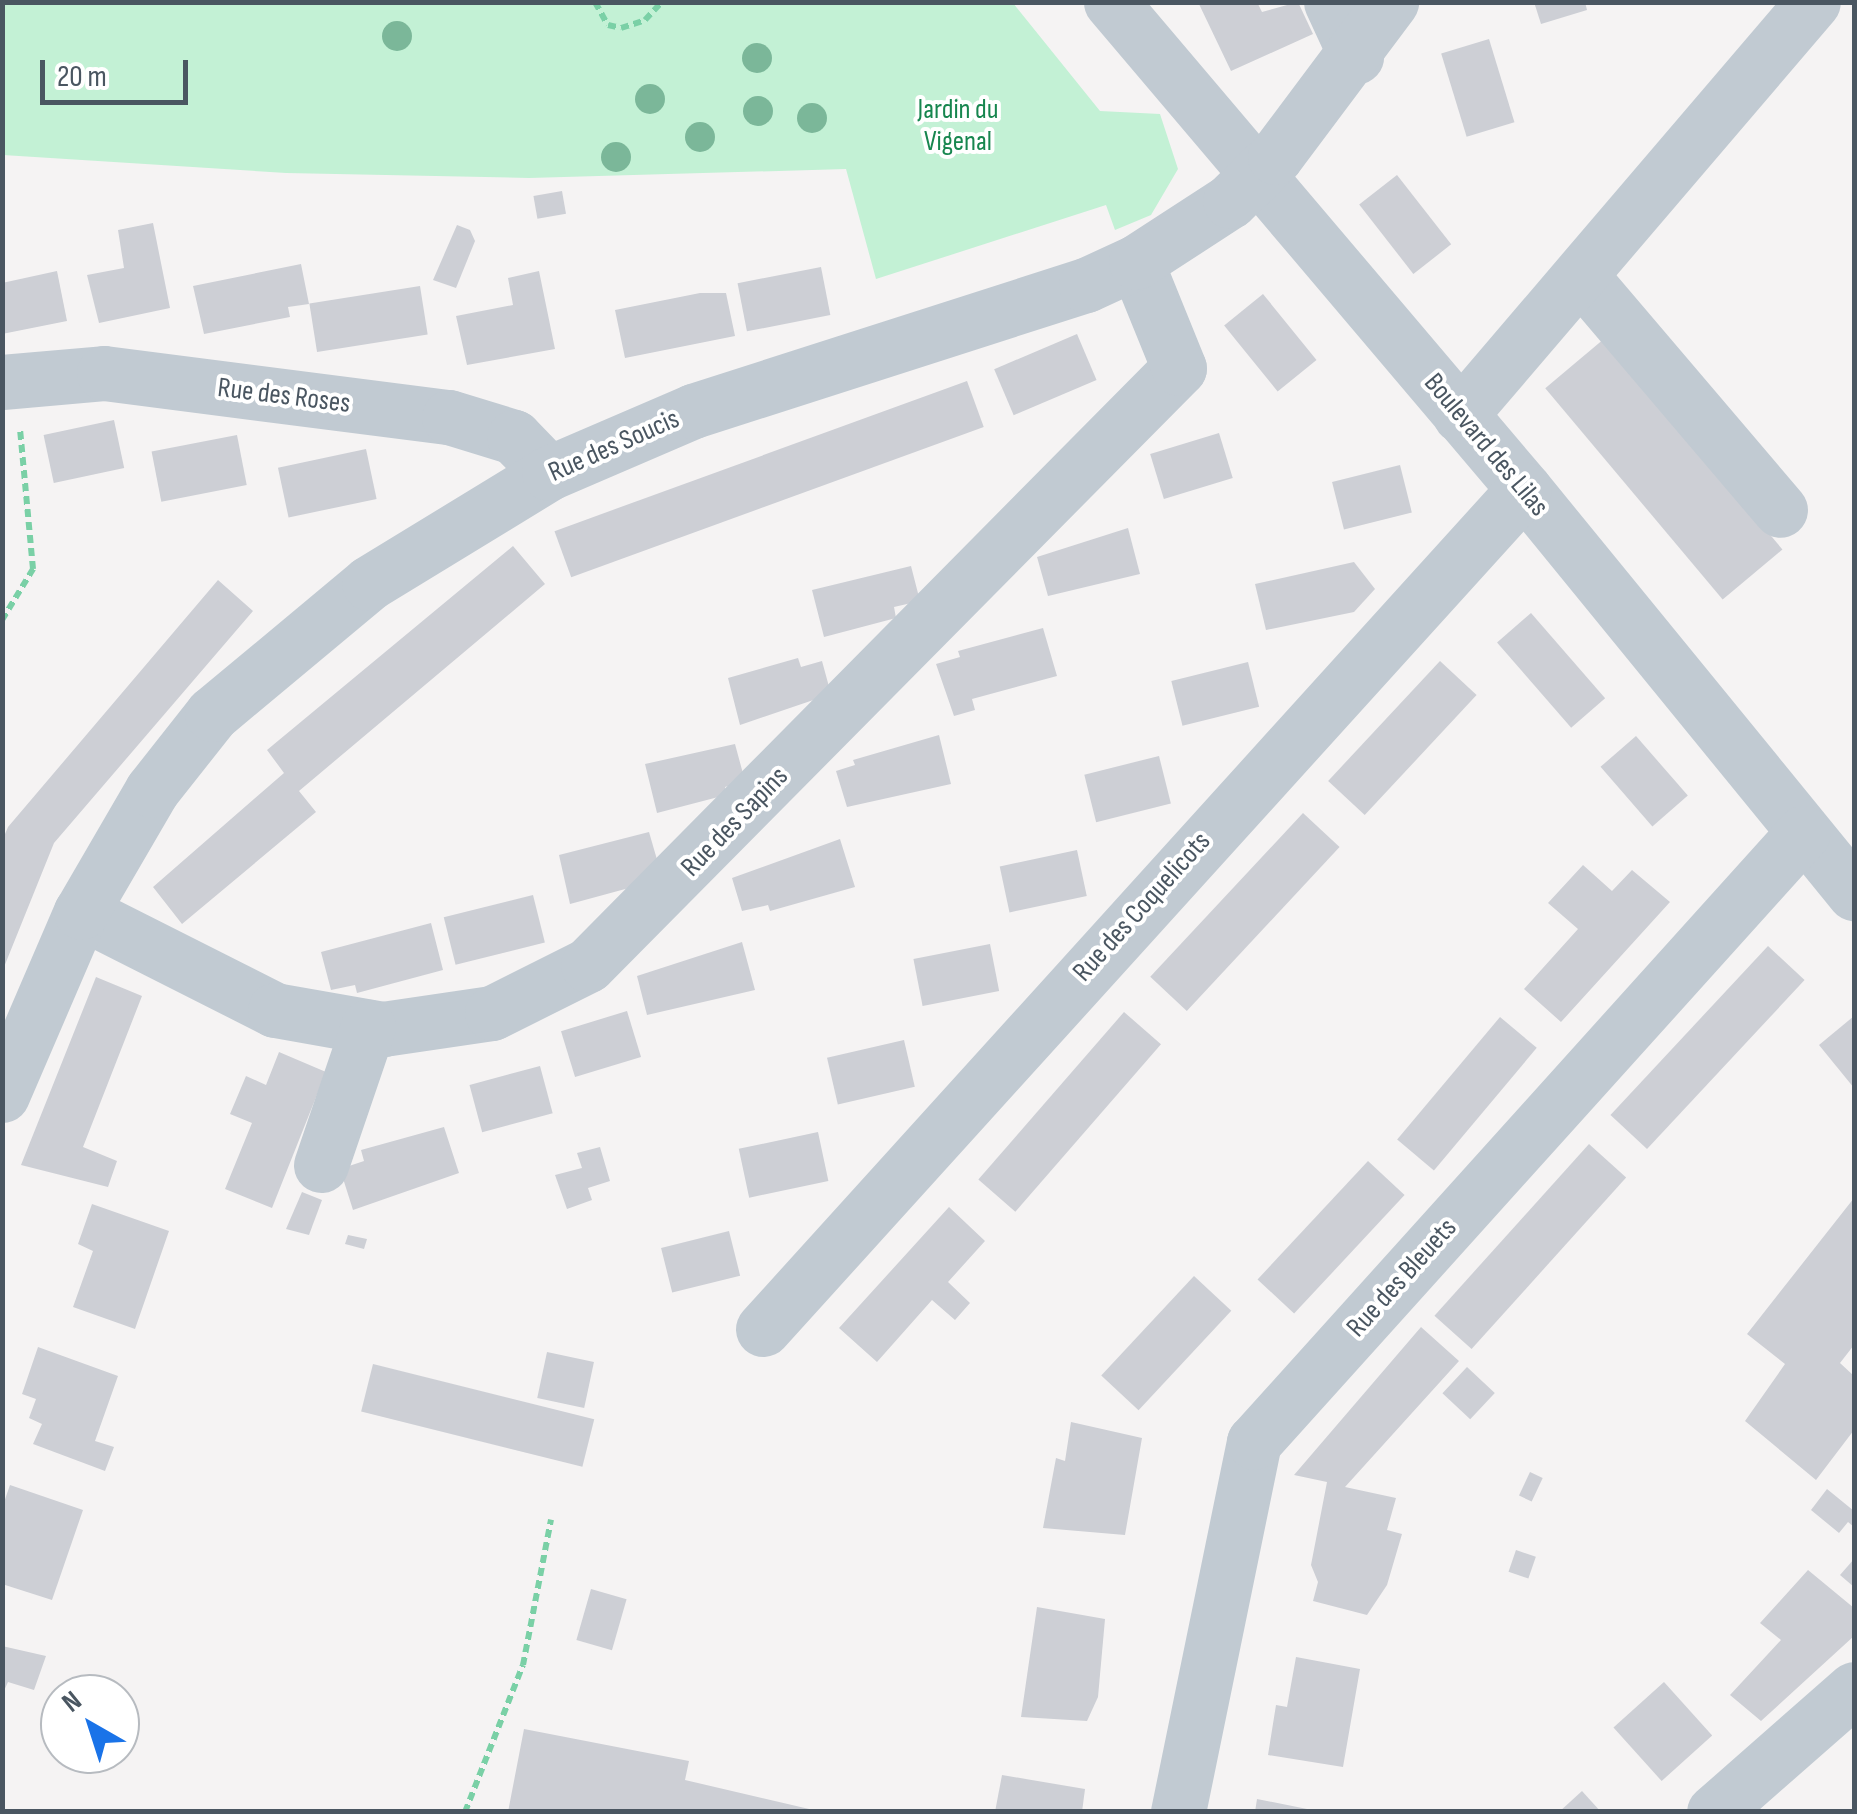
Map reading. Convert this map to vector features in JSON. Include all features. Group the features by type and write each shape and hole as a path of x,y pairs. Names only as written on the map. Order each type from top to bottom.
{"street":[{"name":"Boulevard des Lilas","path":"1110,2 1524,490 1854,893"},
{"path":"1331,2 1356,56"},
{"name":"Rue des Soucis","path":"2,1095 82,912 152,790 212,714 369,582 549,473 693,412 1086,285 1136,262 1230,201 1257,174 1356,56 1391,2"},
{"path":"1460,415 1813,2"},
{"name":"Rue des Sapins","path":"82,912 275,1010 368,1026 492,1013 588,965 664,895 1178,368 1136,262"},
{"path":"1580,276 1780,510"},
{"name":"Rue des Roses","path":"8,380 104,373 449,417 514,437 549,473"},
{"name":"Rue des Coquelicots","path":"763,1329 1524,490"},
{"name":"Rue des Bleuets","path":"1178,1812 1254,1442 1803,833"},
{"path":"322,1165 368,1026"},
{"path":"1714,1812 1854,1689"}],"path":[{"path":"595,2 608,25 621,28 644,20 662,2"},
{"path":"2,620 33,569 8,380"},
{"path":"465,1812 523,1666 551,1520"}],"green space":[{"name":"Jardin du Vigenal","path":"2,3 1013,3 1100,111 1160,114 1178,169 1151,215 1115,230 1106,205 876,279 846,169 529,178 286,173 3,155"}],"building":[{"path":"1198,2 1257,2 1262,12 1298,2 1313,34 1231,71"},
{"path":"1534,2 1585,2 1587,10 1541,24"},
{"path":"1489,39 1514,122 1467,137 1441,54"},
{"path":"1397,175 1451,244 1413,274 1359,205"},
{"path":"562,191 566,214 537,219 533,196"},
{"path":"153,223 170,308 99,323 87,275 124,268 118,230"},
{"path":"457,225 470,230 475,241 456,288 433,280"},
{"path":"301,264 309,304 288,307 290,317 204,334 193,286"},
{"path":"821,267 830,315 747,331 738,283"},
{"path":"57,271 67,321 2,334 2,283"},
{"path":"539,271 555,349 467,365 456,316 513,305 508,278"},
{"path":"420,286 428,334 317,352 309,304"},
{"path":"700,293 726,293 735,336 625,358 615,310"},
{"path":"1263,294 1316,360 1278,392 1224,325"},
{"path":"1077,334 1097,380 1014,415 994,369"},
{"path":"1605,338 1782,549 1723,600 1545,388"},
{"path":"967,381 984,427 571,577 554,531"},
{"path":"114,420 124,468 54,483 44,435"},
{"path":"1219,433 1233,478 1164,499 1150,454"},
{"path":"237,435 247,485 161,502 152,452"},
{"path":"366,449 377,499 289,518 278,468"},
{"path":"1400,465 1412,513 1344,529 1332,482"},
{"path":"1128,528 1140,574 1048,596 1037,557"},
{"path":"513,546 545,584 299,791 316,812 182,924 153,887 284,773 267,750"},
{"path":"1354,562 1375,589 1354,612 1266,630 1255,584"},
{"path":"911,566 920,601 894,607 896,618 824,637 812,590"},
{"path":"218,580 253,611 54,843 2,972 2,841 8,827"},
{"path":"1531,613 1605,698 1571,728 1497,643"},
{"path":"1043,628 1057,676 972,699 975,710 954,716 936,664 960,657 958,651"},
{"path":"798,658 801,667 822,661 831,694 740,725 728,678"},
{"path":"1440,661 1477,695 1365,815 1328,781"},
{"path":"1248,662 1259,707 1182,726 1171,681"},
{"path":"939,735 951,784 847,807 836,771 855,765 853,760"},
{"path":"1636,736 1688,796 1652,826 1601,767"},
{"path":"735,744 745,781 725,787 726,795 657,813 645,764"},
{"path":"1159,756 1171,804 1096,822 1084,775"},
{"path":"1303,813 1340,847 1187,1011 1150,977"},
{"path":"649,832 660,870 640,885 570,904 559,855"},
{"path":"840,839 855,887 770,911 768,905 742,911 732,878"},
{"path":"1077,850 1087,896 1009,912 1000,866"},
{"path":"1583,865 1612,891 1632,870 1670,902 1561,1022 1524,989 1578,929 1548,903"},
{"path":"533,895 545,943 456,965 444,917"},
{"path":"431,923 443,970 357,993 355,985 331,990 321,952"},
{"path":"742,942 755,990 647,1015 637,976"},
{"path":"990,944 999,991 923,1006 913,959"},
{"path":"1768,946 1805,980 1647,1149 1610,1115"},
{"path":"96,977 142,996 83,1147 117,1161 108,1187 21,1165"},
{"path":"627,1011 641,1057 575,1077 561,1031"},
{"path":"1124,1012 1161,1044 1015,1212 978,1180"},
{"path":"1854,1016 1854,1088 1819,1045"},
{"path":"1500,1017 1537,1048 1434,1170 1397,1140"},
{"path":"904,1040 915,1087 838,1105 827,1058"},
{"path":"279,1052 326,1072 272,1208 225,1189 252,1123 230,1114 246,1076 266,1085"},
{"path":"540,1066 553,1113 482,1132 469,1085"},
{"path":"444,1127 459,1173 353,1210 340,1169 364,1161 361,1150"},
{"path":"818,1132 828,1181 749,1198 739,1149"},
{"path":"1589,1144 1626,1177 1472,1349 1434,1316"},
{"path":"600,1147 610,1181 588,1188 592,1200 567,1209 555,1175 582,1168 577,1153"},
{"path":"1368,1161 1405,1195 1294,1314 1258,1279"},
{"path":"302,1192 322,1200 309,1235 286,1229"},
{"path":"1854,1198 1854,1345 1840,1363 1854,1376 1854,1430 1816,1480 1745,1421 1785,1364 1747,1334"},
{"path":"92,1204 169,1231 135,1329 73,1307 93,1251 78,1244"},
{"path":"949,1207 985,1241 948,1282 970,1303 955,1320 932,1300 877,1362 839,1328"},
{"path":"729,1231 740,1276 672,1293 661,1248"},
{"path":"348,1235 367,1239 364,1249 345,1244"},
{"path":"1194,1276 1231,1311 1139,1410 1101,1375"},
{"path":"1421,1327 1459,1361 1345,1487 1396,1498 1387,1530 1402,1534 1387,1585 1367,1615 1313,1601 1318,1582 1311,1565 1327,1482 1294,1475"},
{"path":"38,1347 118,1376 95,1441 114,1447 105,1471 33,1444 42,1424 29,1418 36,1399 22,1394"},
{"path":"547,1352 594,1362 584,1408 537,1398"},
{"path":"373,1364 594,1419 582,1467 361,1412"},
{"path":"1467,1367 1495,1393 1470,1419 1442,1393"},
{"path":"1071,1422 1142,1438 1125,1535 1043,1528 1056,1458 1065,1461"},
{"path":"1530,1472 1543,1478 1532,1501 1519,1496"},
{"path":"10,1485 83,1510 52,1600 2,1584 2,1508"},
{"path":"1827,1489 1854,1511 1854,1527 1848,1522 1839,1533 1811,1510"},
{"path":"1516,1550 1536,1557 1528,1579 1509,1572"},
{"path":"1854,1559 1854,1587 1840,1575"},
{"path":"1808,1570 1854,1608 1854,1636 1761,1721 1730,1695 1781,1640 1760,1623"},
{"path":"591,1589 627,1599 612,1650 576,1640"},
{"path":"1037,1607 1105,1619 1098,1697 1087,1721 1021,1717"},
{"path":"2,1646 46,1656 34,1690 8,1682 2,1695"},
{"path":"1296,1657 1360,1669 1343,1767 1268,1755 1276,1705 1287,1707"},
{"path":"1664,1682 1712,1736 1662,1781 1613,1728"},
{"path":"524,1729 689,1761 685,1780 822,1812 508,1812"},
{"path":"1002,1775 1085,1789 1082,1812 995,1812"},
{"path":"1582,1791 1601,1812 1559,1812"},
{"path":"1257,1799 1312,1810 1312,1812 1255,1812"}]}
